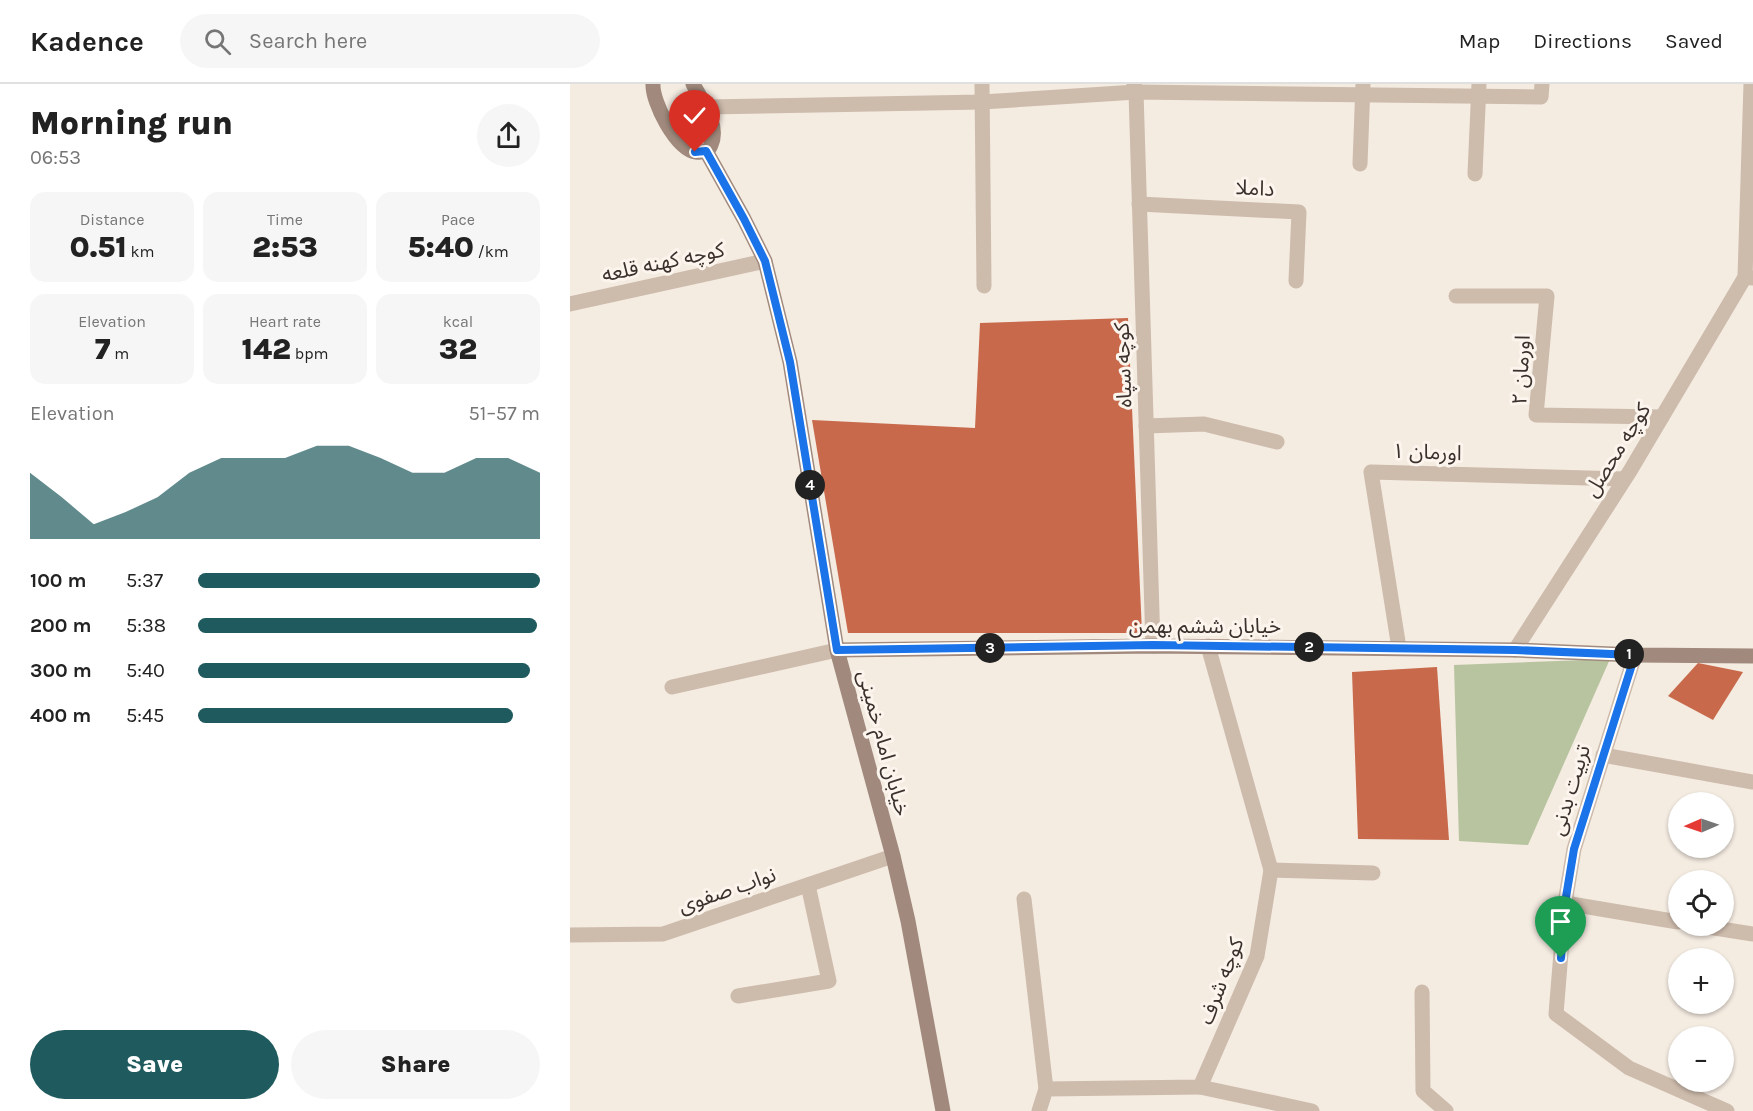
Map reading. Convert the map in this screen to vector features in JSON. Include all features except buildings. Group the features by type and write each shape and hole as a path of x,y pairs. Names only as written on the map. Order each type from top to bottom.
{"main road":[{"path":"653,84 661,114 674,134 683,145 695,152 706,151 711,147 712,126 706,107 693,84"},
{"name":"خیابان امام خمینی","path":"706,151 765,261 790,362 837,650 893,856 908,921 943,1111"},
{"name":"خیابان ششم بهمن","path":"837,650 1153,645 1753,656"}],"street":[{"path":"982,84 984,286"},
{"path":"706,107 982,102 1135,88 1479,90 1541,97 1542,84"},
{"path":"1749,277 1751,84"},
{"name":"کوچه سپاه","path":"1135,88 1153,645"},
{"path":"1360,164 1362,89"},
{"path":"1475,174 1479,90"},
{"name":"داملا","path":"1139,204 1299,212 1296,281"},
{"name":"کوچه کهنه قلعه","path":"570,304 765,261"},
{"name":"کوچه محصل","path":"1515,650 1749,277"},
{"name":"اورمان ۲","path":"1456,296 1547,296 1536,415 1662,417"},
{"path":"1146,426 1204,424 1277,442"},
{"name":"اورمان ۱","path":"1399,648 1371,472 1624,479"},
{"name":"کوچه شرف","path":"1200,1087 1257,956 1272,870 1208,646"},
{"path":"672,687 837,650"},
{"name":"تربیت بدنی","path":"1635,655 1574,849 1565,903 1556,1014 1629,1068 1727,1111"},
{"path":"1603,755 1753,782"},
{"name":"نواب صفوی","path":"570,935 663,934 893,856"},
{"path":"1272,870 1373,873"},
{"path":"738,996 829,981 808,885"},
{"path":"1024,899 1046,1089 1039,1111"},
{"path":"1565,903 1668,920"},
{"path":"1734,931 1753,934"},
{"path":"1422,992 1423,1091 1446,1111"},
{"path":"1046,1089 1200,1087 1312,1111"}],"green space":[{"path":"1610,659 1528,845 1459,841 1454,665"}],"route":[{"path":"695,152 706,151 765,261 790,362 837,650 1153,645 1515,650 1635,655 1574,849 1565,903 1561,958"}]}
